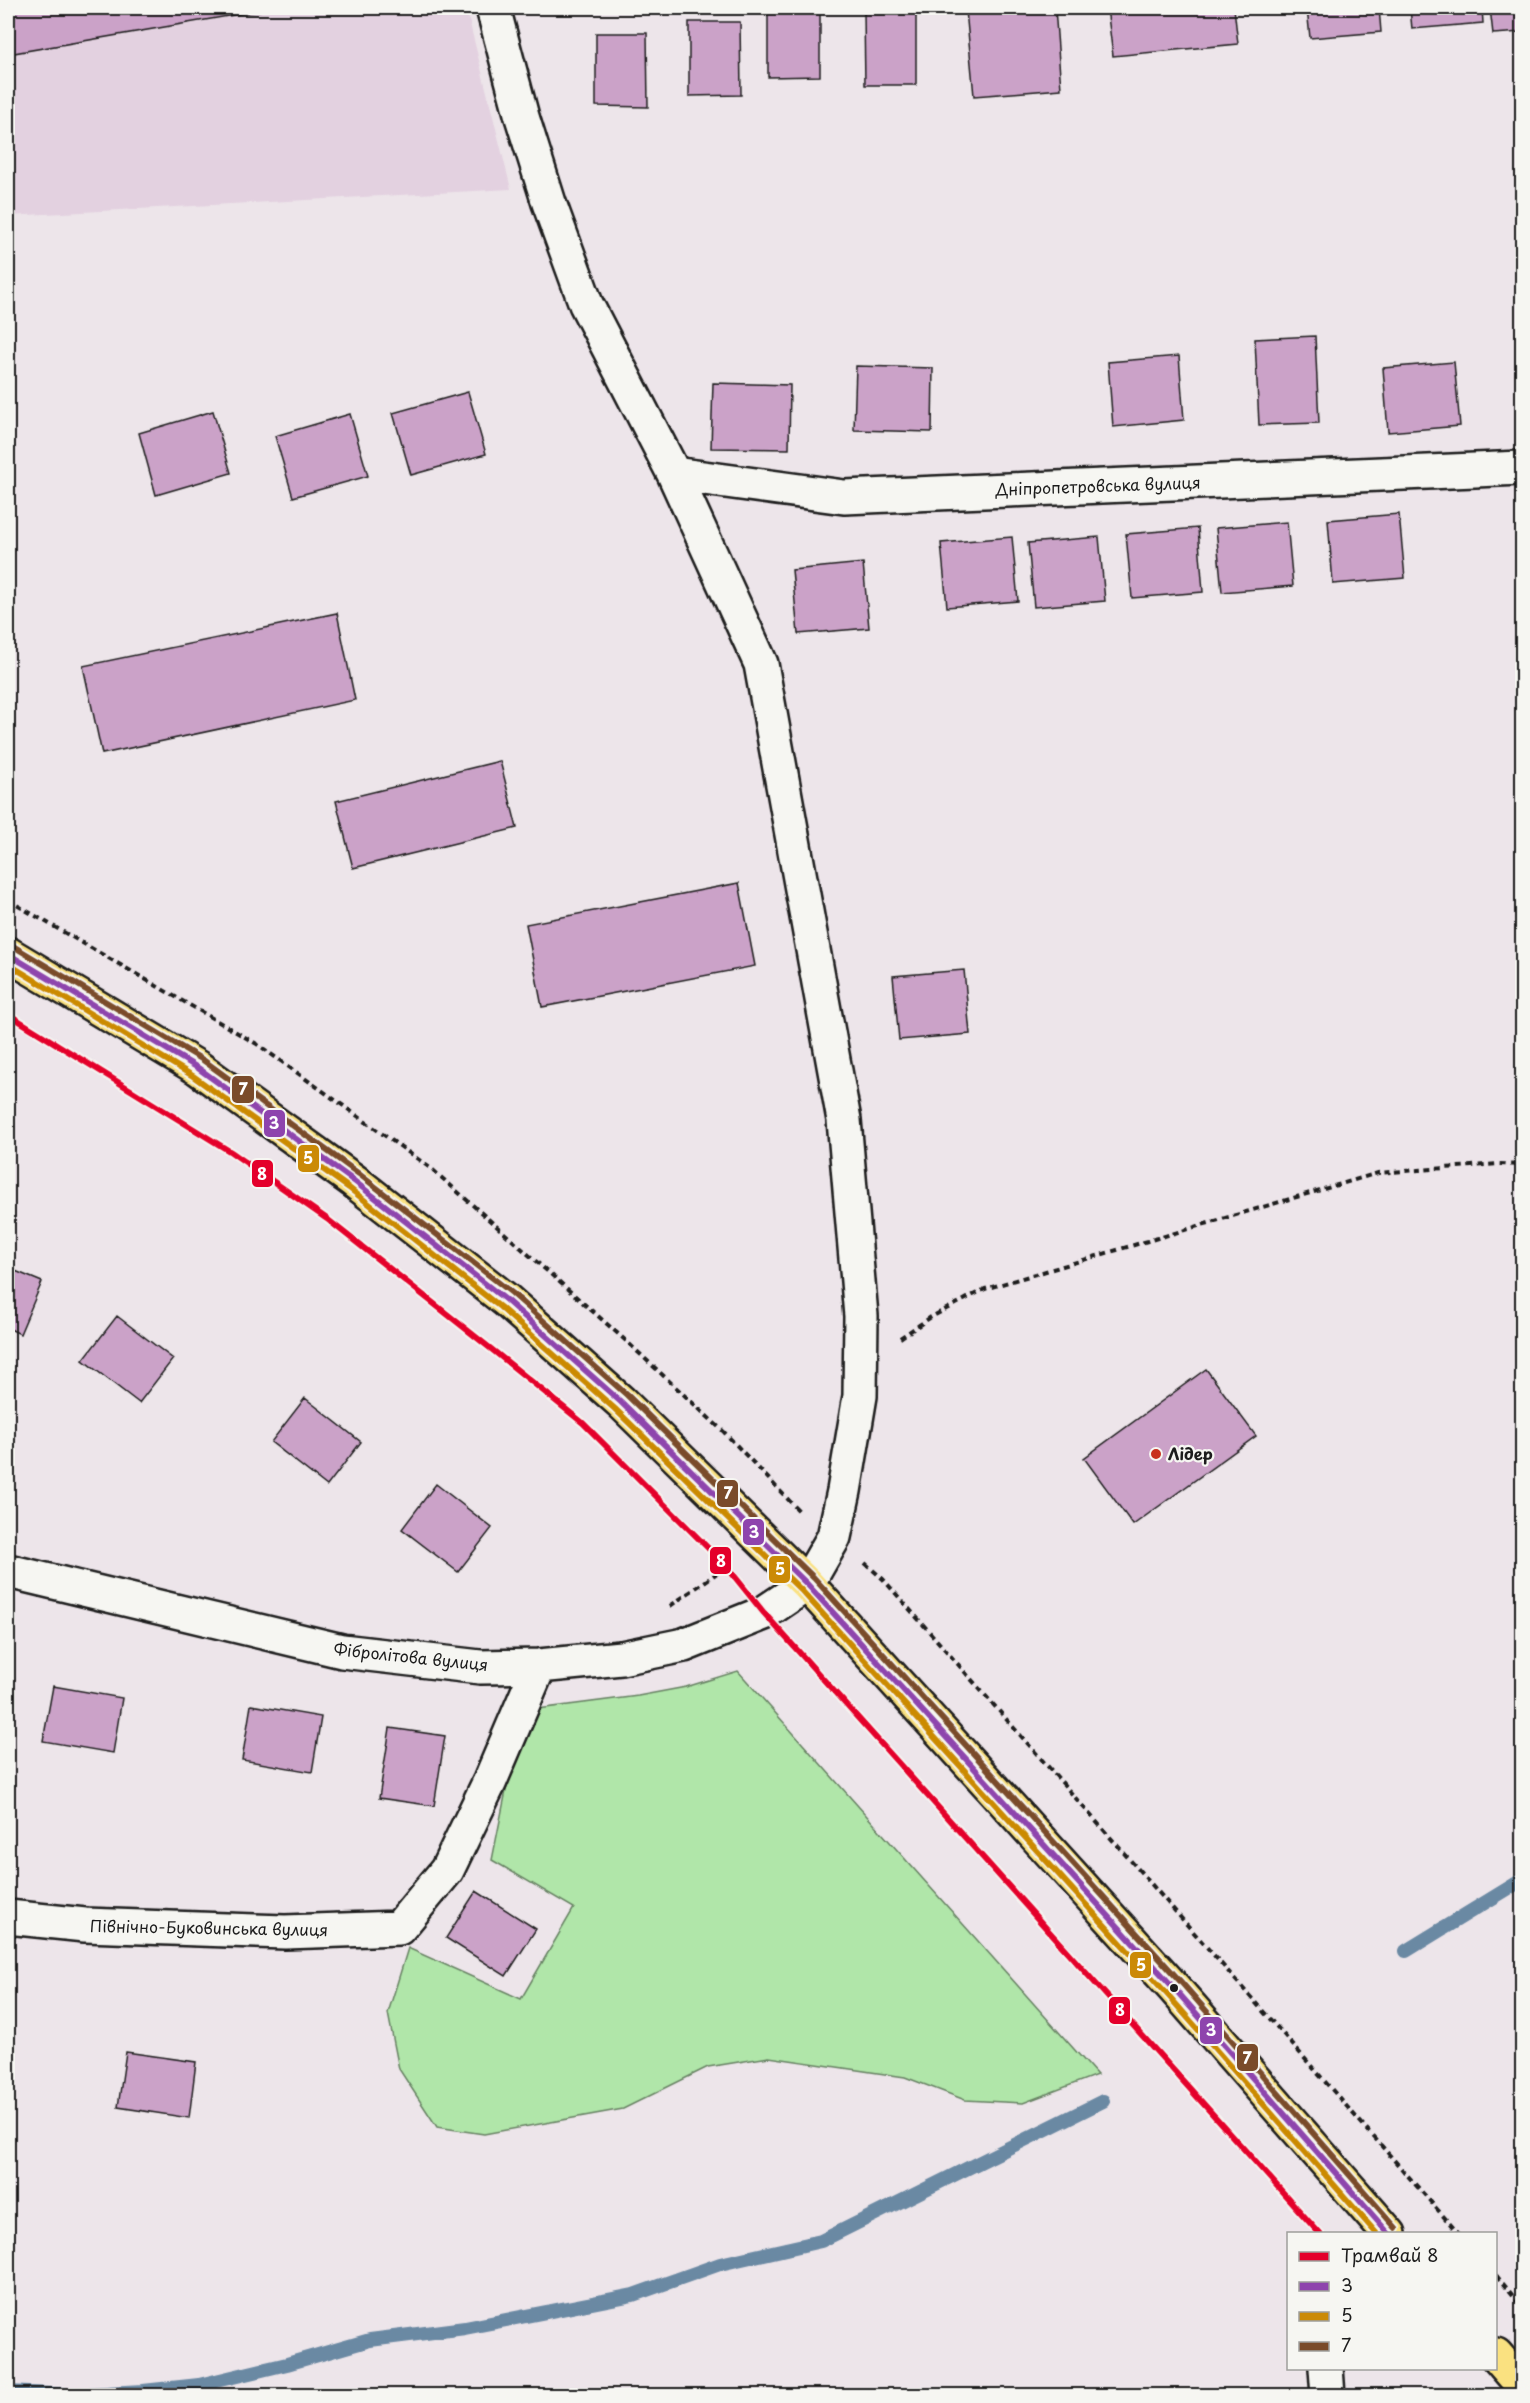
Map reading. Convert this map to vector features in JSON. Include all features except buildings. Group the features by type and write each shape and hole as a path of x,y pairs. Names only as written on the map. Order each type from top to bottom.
{"main road":[{"path":"8,954 198,1068 354,1181 507,1300 621,1402 807,1584 1174,1988 1387,2232"},
{"path":"1497,2356 1522,2385"}],"street":[{"path":"493,8 522,117 549,203 586,304 674,474 761,664 844,1120 861,1317 860,1396 844,1491 834,1537 807,1584"},
{"name":"Дніпропетровська вулиця","path":"674,474 844,497 1522,468"},
{"name":"Фібролітова вулиця","path":"8,1571 342,1651 480,1667 539,1666 621,1658 684,1646 764,1613 807,1584"},
{"name":"Північно-Буковинська вулиця","path":"8,1917 85,1925 285,1932 399,1928 447,1870 490,1781 539,1666"},
{"path":"1326,2370 1328,2396"}],"path":[{"path":"860,1366 931,1317 985,1289 1378,1173 1499,1164 1522,1165"},
{"path":"792,1506 834,1537 883,1579 1457,2232"},
{"path":"1497,2276 1522,2307"}],"shaded area":[{"path":"8,8 466,8 511,189 8,216"}],"green space":[{"path":"738,1671 1097,2075 1023,2103 965,2100 905,2077 769,2057 708,2067 623,2109 484,2134 437,2127 399,2069 388,2013 408,1948 521,1999 574,1908 492,1860 508,1781 507,1713 638,1696 686,1687"}],"waterway":[{"path":"1406,1951 1522,1880"},
{"path":"8,2392 70,2395 199,2385 287,2364 370,2340 465,2328 633,2295 720,2264 821,2241 1103,2101"}],"tram line":[{"name":"8","path":"8,1014 231,1152 327,1219 583,1423 727,1567 764,1613 1318,2232"}],"transit line":[{"name":"7","path":"13,946 203,1060 359,1174 512,1293 627,1395 814,1578 1181,1982 1396,2228"},
{"name":"3","path":"8,954 198,1068 354,1181 506,1300 621,1402 807,1584 1174,1988 1387,2232"},
{"name":"5","path":"8,964 193,1076 349,1188 500,1307 615,1409 801,1590 1167,1994 1375,2232"}],"place":[{"name":"Лідер","path":"1156,1454"}]}
